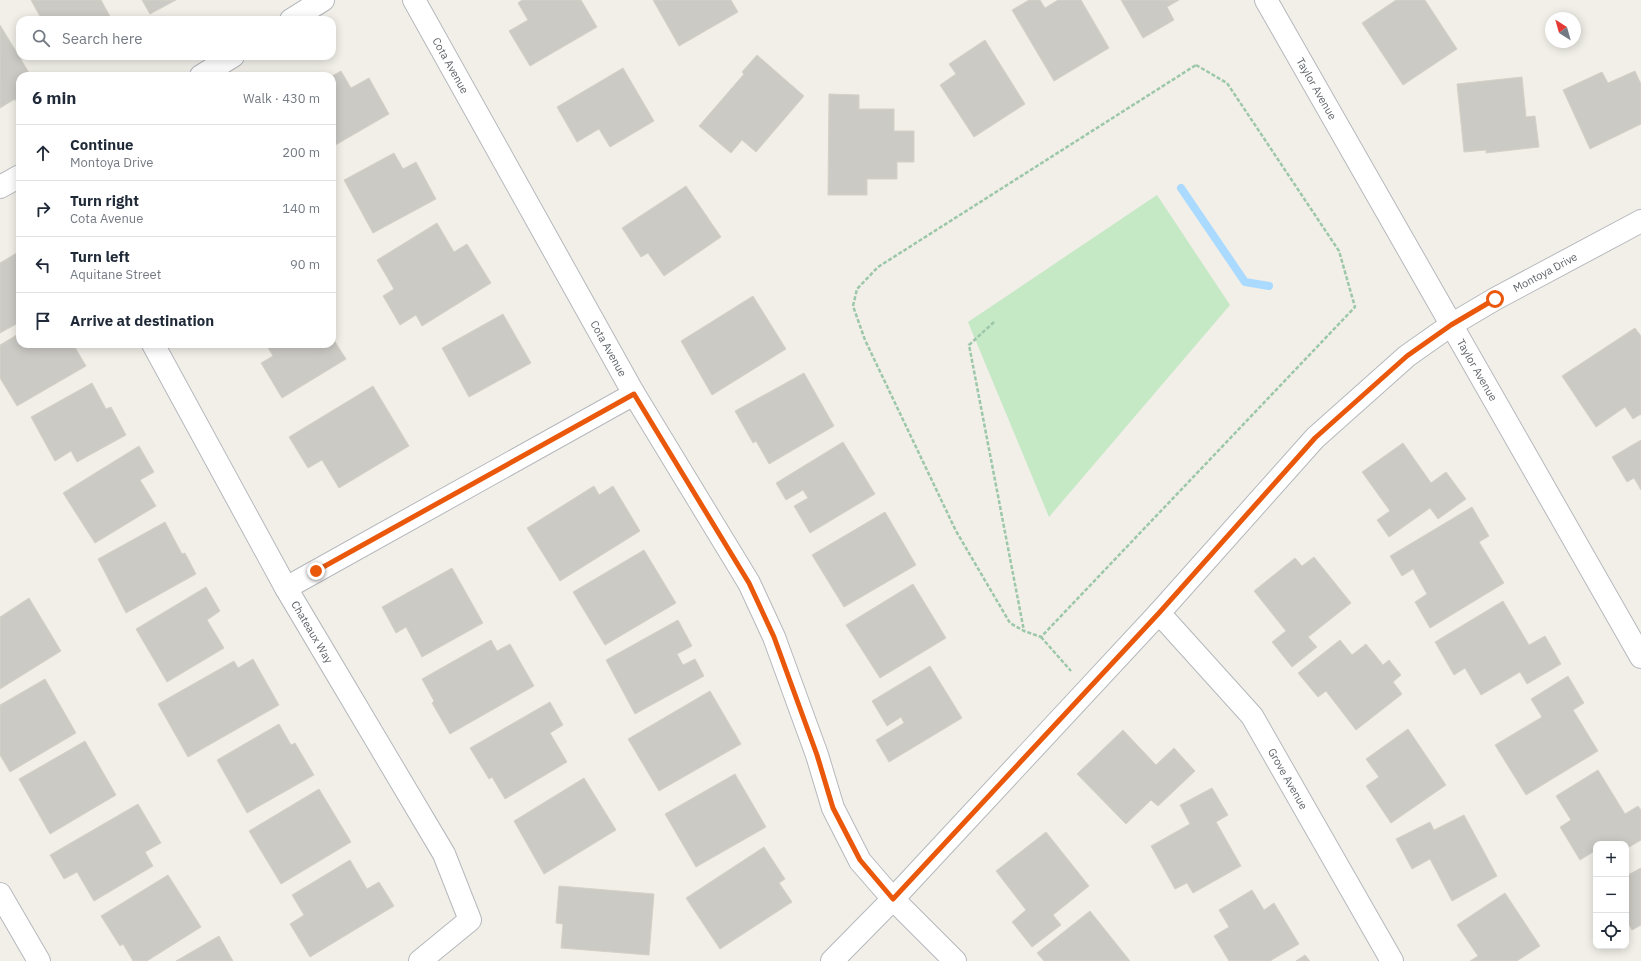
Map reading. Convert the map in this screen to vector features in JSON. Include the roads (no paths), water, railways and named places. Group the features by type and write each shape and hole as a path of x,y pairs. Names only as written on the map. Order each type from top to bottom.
{"street":[{"path":"297,16 323,0"},
{"name":"Cota Avenue","path":"414,0 634,394 749,583 774,637 817,755 833,808 860,860 893,899 955,961"},
{"name":"Taylor Avenue","path":"1266,0 1641,657"},
{"path":"207,72 226,60"},
{"path":"0,187 16,178"},
{"name":"Montoya Drive","path":"832,961 893,899 1159,613 1315,438 1407,356 1451,325 1495,299 1641,221"},
{"name":"Chateaux Way","path":"155,348 286,588 444,854 470,920 420,961"},
{"path":"286,588 634,394"},
{"name":"Grove Avenue","path":"1159,613 1252,716 1392,961"},
{"path":"0,894 38,961"}],"waterway":[{"path":"1181,188 1245,282 1269,286"}]}
